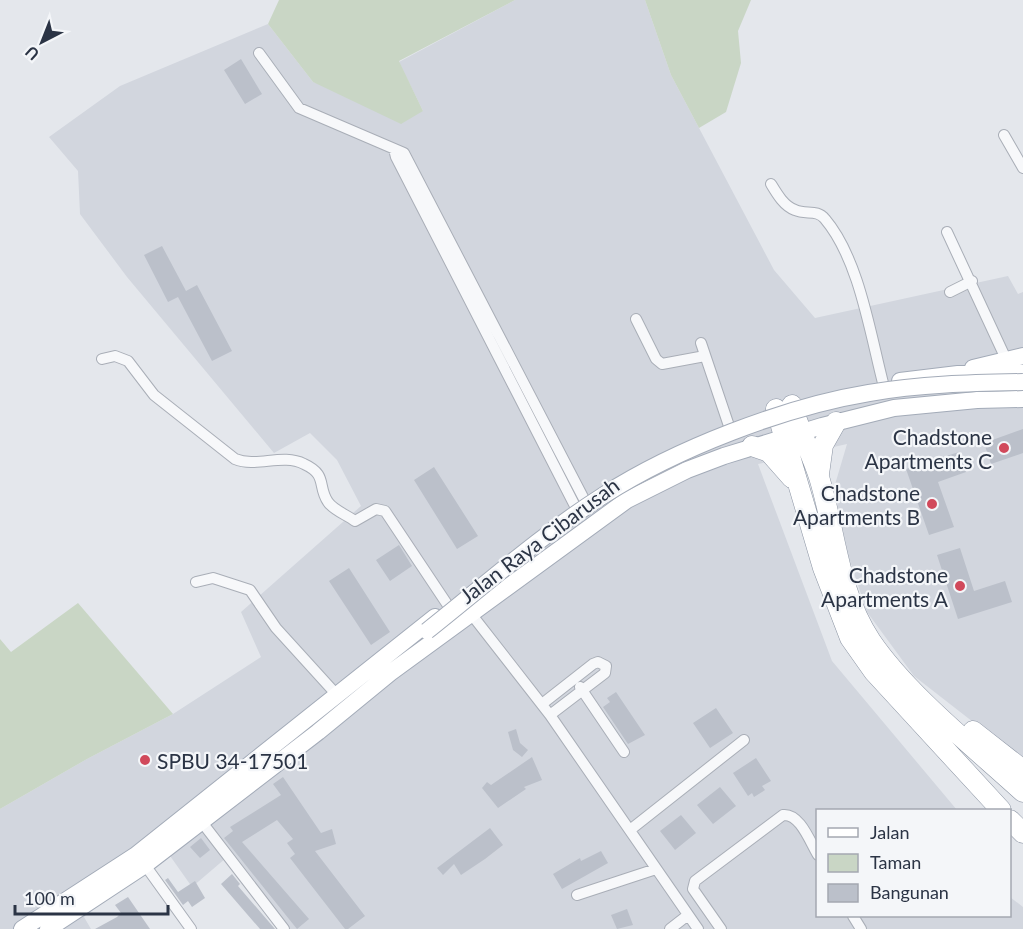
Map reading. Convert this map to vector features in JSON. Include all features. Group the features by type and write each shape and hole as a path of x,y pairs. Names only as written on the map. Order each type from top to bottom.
{"highway":[{"path":"777,409 786,436 796,483 834,600 850,638 860,655 1000,809"},
{"path":"829,424 823,445 819,477 851,603 871,641 925,701 1023,792"},
{"path":"786,436 819,477"},
{"path":"752,446 773,456 796,483"},
{"path":"925,701 968,727 1023,770"},
{"path":"1011,821 1023,833"}],"main road":[{"path":"958,374 1006,358 1023,356"},
{"name":"Jalan Raya Cibarusah","path":"22,929 135,855 351,682 580,505 668,453 729,426 777,409 883,383 958,374 1023,374"},
{"name":"Jalan Raya Cibarusah","path":"390,673 429,633 569,519 606,494 694,447 757,424 867,393 924,385 1023,382"},
{"name":"Jalan Raya Cibarusah","path":"351,682 366,679 585,516 621,492 712,446 768,427 861,402 946,391 1023,388"},
{"path":"816,398 811,405 811,414 815,421 829,424"},
{"name":"Jalan Raya Cibarusah","path":"48,929 145,865 318,732 390,673 627,500 687,470 752,446 829,424 894,408 977,400 1023,399"}],"street":[{"path":"259,53 292,102 299,108 394,149 396,157 580,505"},
{"path":"1004,135 1023,168"},
{"path":"771,184 782,200 792,209 814,212 825,218 843,247 864,309 883,383"},
{"path":"947,232 972,281 1006,358"},
{"path":"950,292 972,281"},
{"path":"636,319 656,359 662,364 705,356"},
{"path":"701,343 729,426"},
{"path":"102,358 115,356 128,361 154,395 235,459 243,462 288,459 303,463 320,476 329,504 355,520 378,508 385,511 449,607"},
{"path":"196,582 213,578 250,590 276,628 336,694"},
{"path":"471,615 550,715 698,929"},
{"path":"542,704 598,662 606,666 605,673 550,715"},
{"path":"574,680 624,752"},
{"path":"630,830 744,740"},
{"path":"721,929 693,889 695,881 783,814 789,814 796,819 816,852"},
{"path":"201,821 284,929"},
{"path":"145,865 191,929"},
{"path":"577,895 656,869"},
{"path":"672,928 688,915"}],"shaded area":[{"path":"515,0 645,0 671,75 774,270 815,318 1008,276 1018,294 1023,292 1023,761 914,676 867,612 848,555 834,488 847,444 758,464 832,661 956,809 816,809 816,917 1011,917 1011,898 1023,907 1023,929 287,929 226,858 192,887 168,853 84,917 91,929 0,929 0,809 87,759 173,714 261,657 241,612 361,506 337,460 310,433 274,453 127,277 80,214 78,171 49,137 120,86 268,24 313,82 423,111 399,62"}],"green space":[{"path":"279,0 515,0 399,61 423,111 401,124 313,82 268,24"},
{"path":"645,0 751,0 738,31 741,63 726,112 699,128 671,75"},
{"path":"78,603 173,714 87,759 0,809 0,639 11,652"}],"building":[{"path":"241,59 262,94 245,104 224,70"},
{"path":"162,246 186,291 197,285 232,351 212,361 178,297 168,302 144,255"},
{"name":"Chadstone Apartments C","path":"1023,429 1023,453 991,464 984,443"},
{"name":"Chadstone Apartments B","path":"959,452 966,472 938,482 954,527 929,535 906,469"},
{"path":"434,467 478,536 457,549 414,480"},
{"path":"399,545 412,566 390,581 376,560"},
{"name":"Chadstone Apartments A","path":"960,548 974,591 1005,581 1012,602 958,619 937,555"},
{"path":"349,568 390,632 371,645 329,581"},
{"path":"616,692 645,735 628,744 603,707 610,702 607,698"},
{"path":"716,708 733,733 710,748 693,723"},
{"path":"516,729 520,743 528,750 522,757 513,750 508,732"},
{"path":"532,757 542,780 524,787 526,789 498,808 482,788 487,782 491,785"},
{"path":"756,758 771,781 762,786 765,790 754,797 752,793 748,796 733,773"},
{"path":"283,777 321,833 332,829 336,844 315,851 365,916 348,929 345,929 290,858 295,854 287,843 293,839 277,820 242,842 309,919 297,929 224,838 233,831 230,827 281,795 273,784"},
{"path":"720,787 736,806 713,824 697,805"},
{"path":"681,815 696,833 675,850 660,831"},
{"path":"490,828 503,845 461,875 454,864 443,875 437,868"},
{"path":"201,838 210,850 200,858 190,847"},
{"path":"601,851 608,863 562,889 553,874 580,858 581,861"},
{"path":"232,874 240,884 238,886 275,929 260,929 221,884"},
{"path":"168,878 178,892 195,881 205,898 192,907 188,901 183,905 165,880"},
{"path":"128,897 150,929 95,929 117,917 121,913 115,905"},
{"path":"627,909 633,925 617,929 611,915"}],"place":[{"name":"Chadstone Apartments C","path":"1004,448"},
{"name":"Chadstone Apartments B","path":"932,504"},
{"name":"Chadstone Apartments A","path":"960,586"},
{"name":"SPBU 34-17501","path":"145,760"}]}
